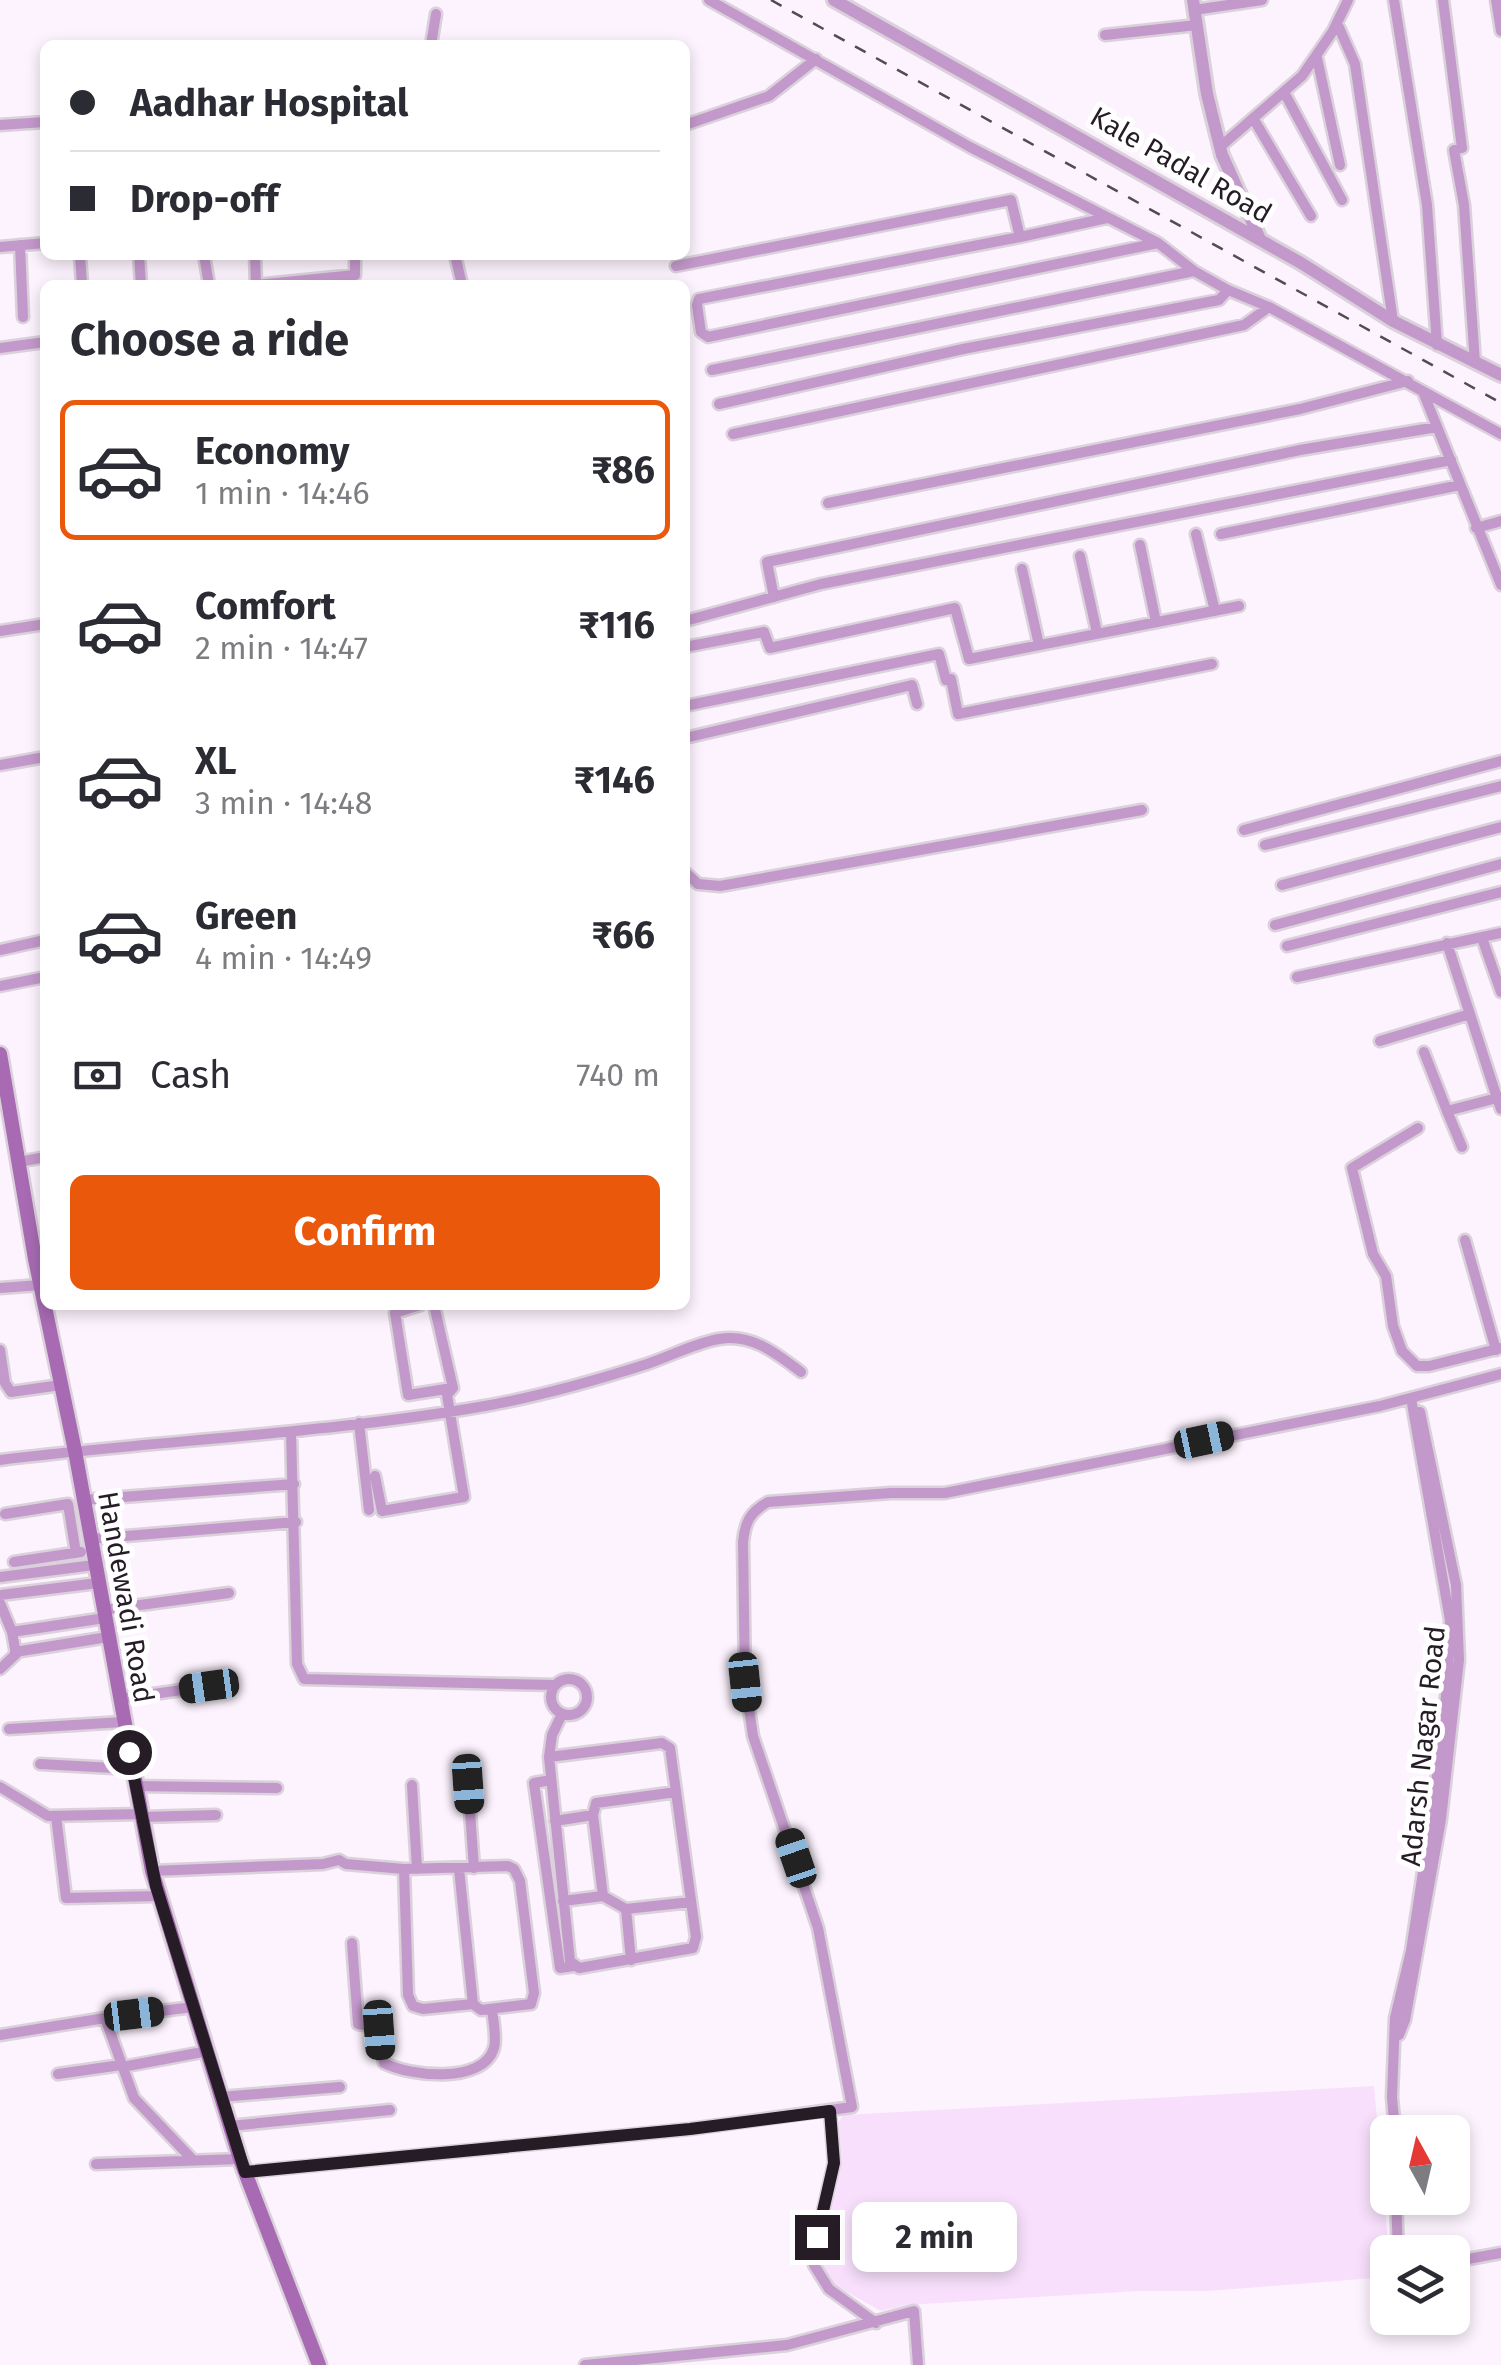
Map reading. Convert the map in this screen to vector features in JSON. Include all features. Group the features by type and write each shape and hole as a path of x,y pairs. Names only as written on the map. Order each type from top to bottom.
{"main road":[{"name":"Handewadi Road","path":"0,1054 40,1284"},
{"name":"Handewadi Road","path":"45,1310 152,1871 242,2165 319,2365"}],"street":[{"path":"709,0 970,146 1158,243 1194,271 1228,290 1269,307 1501,434"},
{"name":"Kale Padal Road","path":"834,0 1260,239 1392,320 1501,375"},
{"path":"1105,35 1262,0"},
{"path":"1220,147 1284,92 1316,58 1348,0"},
{"path":"1394,0 1427,205 1437,344"},
{"path":"1443,0 1462,148 1454,150 1464,205 1476,363"},
{"path":"1496,0 1501,31"},
{"path":"1195,12 1207,94 1220,147 1260,239"},
{"path":"432,40 436,14"},
{"path":"1337,23 1355,64 1392,320"},
{"path":"1316,58 1340,166"},
{"path":"690,123 768,96 816,60"},
{"path":"1284,92 1342,200"},
{"path":"1253,118 1311,216"},
{"path":"0,124 40,122"},
{"path":"676,266 1011,200 1020,237"},
{"path":"1109,218 699,299 702,332 708,337 1158,243"},
{"path":"0,246 40,243"},
{"path":"20,245 23,316"},
{"path":"306,280 356,275 355,260"},
{"path":"712,370 1194,271"},
{"path":"719,404 964,349 1219,300 1228,290"},
{"path":"733,434 1244,325 1269,307"},
{"path":"0,348 40,343"},
{"path":"1375,392 1378,365"},
{"path":"828,502 1300,410 1408,381"},
{"path":"1423,391 1476,528 1498,569 1501,585"},
{"path":"774,596 767,562 1300,450 1437,427"},
{"path":"690,620 774,596 1451,460"},
{"path":"1221,534 1460,485"},
{"path":"1476,528 1501,521"},
{"path":"1196,534 1215,610"},
{"path":"1140,546 1156,622"},
{"path":"1080,556 1097,633"},
{"path":"1022,569 1039,644"},
{"path":"690,646 764,632 770,648 955,608 969,659 1238,606"},
{"path":"0,631 40,625"},
{"path":"690,705 939,654 946,680 952,679 958,714 1212,664"},
{"path":"690,737 912,686 917,704"},
{"path":"0,765 40,758"},
{"path":"1244,830 1501,761"},
{"path":"1265,845 1501,786"},
{"path":"690,877 698,884 720,886 1142,810"},
{"path":"1282,885 1501,827"},
{"path":"1275,924 1501,864"},
{"path":"1287,946 1501,892"},
{"path":"1297,977 1501,933"},
{"path":"1482,938 1501,992"},
{"path":"0,950 40,941"},
{"path":"1447,1111 1500,1101 1448,943"},
{"path":"0,986 40,978"},
{"path":"1380,1040 1470,1014"},
{"path":"1424,1052 1462,1147"},
{"path":"1418,1128 1352,1168 1372,1254 1386,1276 1393,1326 1408,1361 1416,1366 1498,1349 1465,1240"},
{"path":"19,1162 40,1158"},
{"path":"0,1288 40,1284"},
{"path":"404,1310 395,1313 408,1395 453,1388"},
{"path":"435,1310 453,1388"},
{"path":"0,1460 292,1432 450,1411 572,1388 720,1338 752,1341 802,1372"},
{"path":"0,1350 5,1383 12,1392 61,1385"},
{"path":"1480,1354 1486,1378"},
{"path":"96,2164 192,2159 242,2165 690,2129 852,2107 825,1965 804,1882 761,1766 748,1709 744,1646 745,1524 749,1516 768,1502 945,1493 1414,1397 1501,1374"},
{"path":"375,1476 382,1512 464,1496 447,1395 453,1388"},
{"name":"Adarsh Nagar Road","path":"1393,2115 1396,2041 1405,2020 1442,1819 1459,1660 1456,1584 1414,1397"},
{"path":"359,1423 369,1510"},
{"path":"292,1432 297,1657 304,1679 555,1685"},
{"path":"83,1500 294,1484"},
{"path":"4,1514 68,1504 76,1553"},
{"path":"0,1576 91,1546 296,1522"},
{"path":"71,1530 91,1546"},
{"path":"14,1562 76,1553 91,1546"},
{"path":"0,1595 98,1583"},
{"path":"12,1632 229,1593"},
{"path":"0,1603 15,1652"},
{"path":"0,1668 15,1652 108,1637"},
{"path":"561,1680 575,1680 585,1689 586,1703 582,1709 562,1714 550,1698 555,1685 561,1680"},
{"path":"120,1699 209,1686"},
{"path":"562,1714 552,1735 549,1757 569,1956 574,1966"},
{"path":"9,1729 123,1722"},
{"path":"549,1757 667,1744 692,1902 696,1937 693,1948 560,1968 534,1783 551,1780"},
{"path":"40,1764 132,1769"},
{"path":"468,1784 474,1868"},
{"path":"412,1785 417,1869"},
{"path":"136,1786 277,1788"},
{"path":"0,1787 48,1816 216,1815"},
{"path":"603,1896 593,1815 596,1803 676,1792"},
{"path":"555,1820 593,1815"},
{"path":"56,1816 66,1898 159,1896"},
{"path":"152,1871 323,1864 339,1860 346,1864 417,1869 508,1866 518,1874 534,1992 531,2004 480,2010 473,2004 459,1868"},
{"path":"404,1868 408,1995 413,2006 422,2009 473,2004"},
{"path":"563,1902 603,1896 626,1909 692,1902"},
{"path":"626,1909 631,1960"},
{"path":"352,1943 358,2024 378,2027 384,2064 442,2076 484,2062 494,2047 492,2008"},
{"path":"0,2035 194,2007"},
{"path":"105,2018 134,2098 192,2159"},
{"path":"58,2074 208,2051"},
{"path":"222,2097 340,2087"},
{"path":"230,2126 390,2110"},
{"path":"830,2111 834,2163 814,2265 829,2289 876,2322"},
{"path":"1470,2259 1501,2253"},
{"path":"585,2365 704,2359 787,2345 914,2311 918,2365"}],"shaded area":[{"path":"1374,2086 1377,2115 1370,2115 1370,2215 1386,2215 1387,2235 1370,2235 1370,2278 1209,2291 1138,2291 906,2305 881,2311 836,2286 817,2262 840,2165 836,2126 843,2115"}],"railway":[{"path":"771,0 1501,403"}],"route":[{"path":"129,1752 156,1886 245,2172 690,2129 830,2111 834,2163 817,2237"}]}
